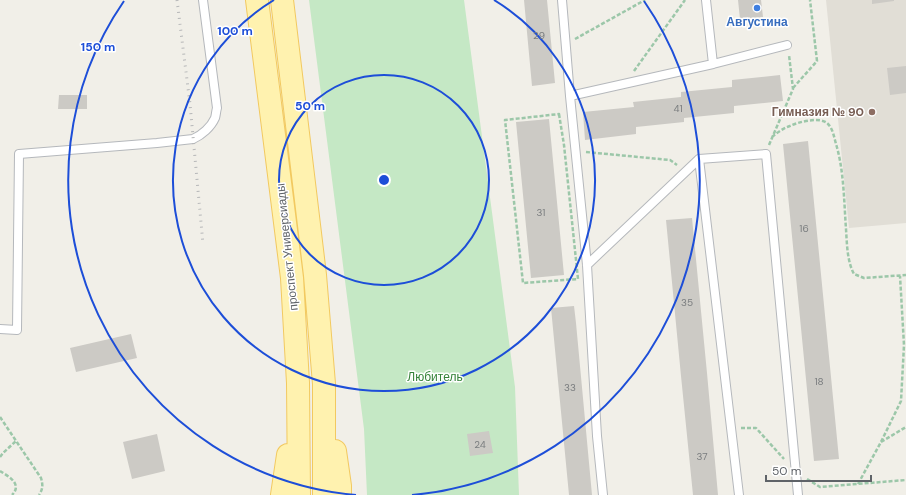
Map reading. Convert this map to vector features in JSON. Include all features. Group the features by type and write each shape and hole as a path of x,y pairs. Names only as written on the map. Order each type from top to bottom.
{"main road":[{"name":"проспект Универсиады","path":"257,0 292,278 298,383 299,495"},
{"name":"проспект Универсиады","path":"282,0 315,275 324,384 324,495"},
{"path":"282,495 298,383"},
{"path":"324,384 340,486 340,495"}],"lane":[{"path":"0,329 17,330 19,154 193,139 208,129 215,118 217,108 203,0"},
{"path":"562,0 587,265 597,436 603,495"},
{"path":"706,0 713,64"},
{"path":"570,96 713,64 787,45"},
{"path":"587,265 699,159 766,154 798,495"},
{"path":"699,159 739,495"}],"path":[{"path":"566,44 645,0"},
{"path":"625,84 685,0"},
{"path":"766,154 792,89 817,61 810,0"},
{"path":"787,45 792,89"},
{"path":"559,114 506,120 523,283 578,279"},
{"path":"772,137 789,126 805,122 821,120 828,124 833,133 839,153 850,268 854,274 864,278 906,276"},
{"path":"576,151 670,160 686,172"},
{"path":"858,484 901,401 904,345 900,276"},
{"path":"0,417 41,478 43,484 39,495"},
{"path":"881,442 906,427"},
{"path":"731,429 756,428 796,471 820,487 906,480"},
{"path":"0,457 2,453 16,440"},
{"path":"0,471 12,478 15,482 16,489 12,495"}],"shaded area":[{"name":"Гимназия № 90","path":"826,0 906,0 906,223 849,228"}],"green space":[{"name":"Любитель","path":"309,0 464,0 515,387 519,495 367,495 364,429"}],"building":[{"path":"524,0 547,0 555,83 532,86"},
{"path":"738,0 761,0 763,17 740,19"},
{"path":"872,0 894,0 894,1 872,4"},
{"path":"906,66 906,93 890,95 887,68"},
{"path":"780,75 783,101 734,106 734,113 684,118 684,122 636,127 636,134 585,140 583,112 634,107 633,102 681,97 681,92 732,87 732,80"},
{"path":"59,95 87,95 87,109 58,109"},
{"path":"549,119 564,275 531,278 516,122"},
{"path":"808,141 839,459 814,461 783,144"},
{"path":"692,218 718,495 693,495 666,220"},
{"path":"574,306 592,495 569,495 551,308"},
{"path":"131,334 137,358 76,372 70,348"},
{"path":"489,431 493,453 470,456 467,434"},
{"path":"157,434 165,471 132,479 123,442"}],"railway":[{"path":"177,0 190,104 203,244"}],"place":[{"name":"Августина","path":"757,8"},
{"name":"Гимназия № 90","path":"872,112"}]}
